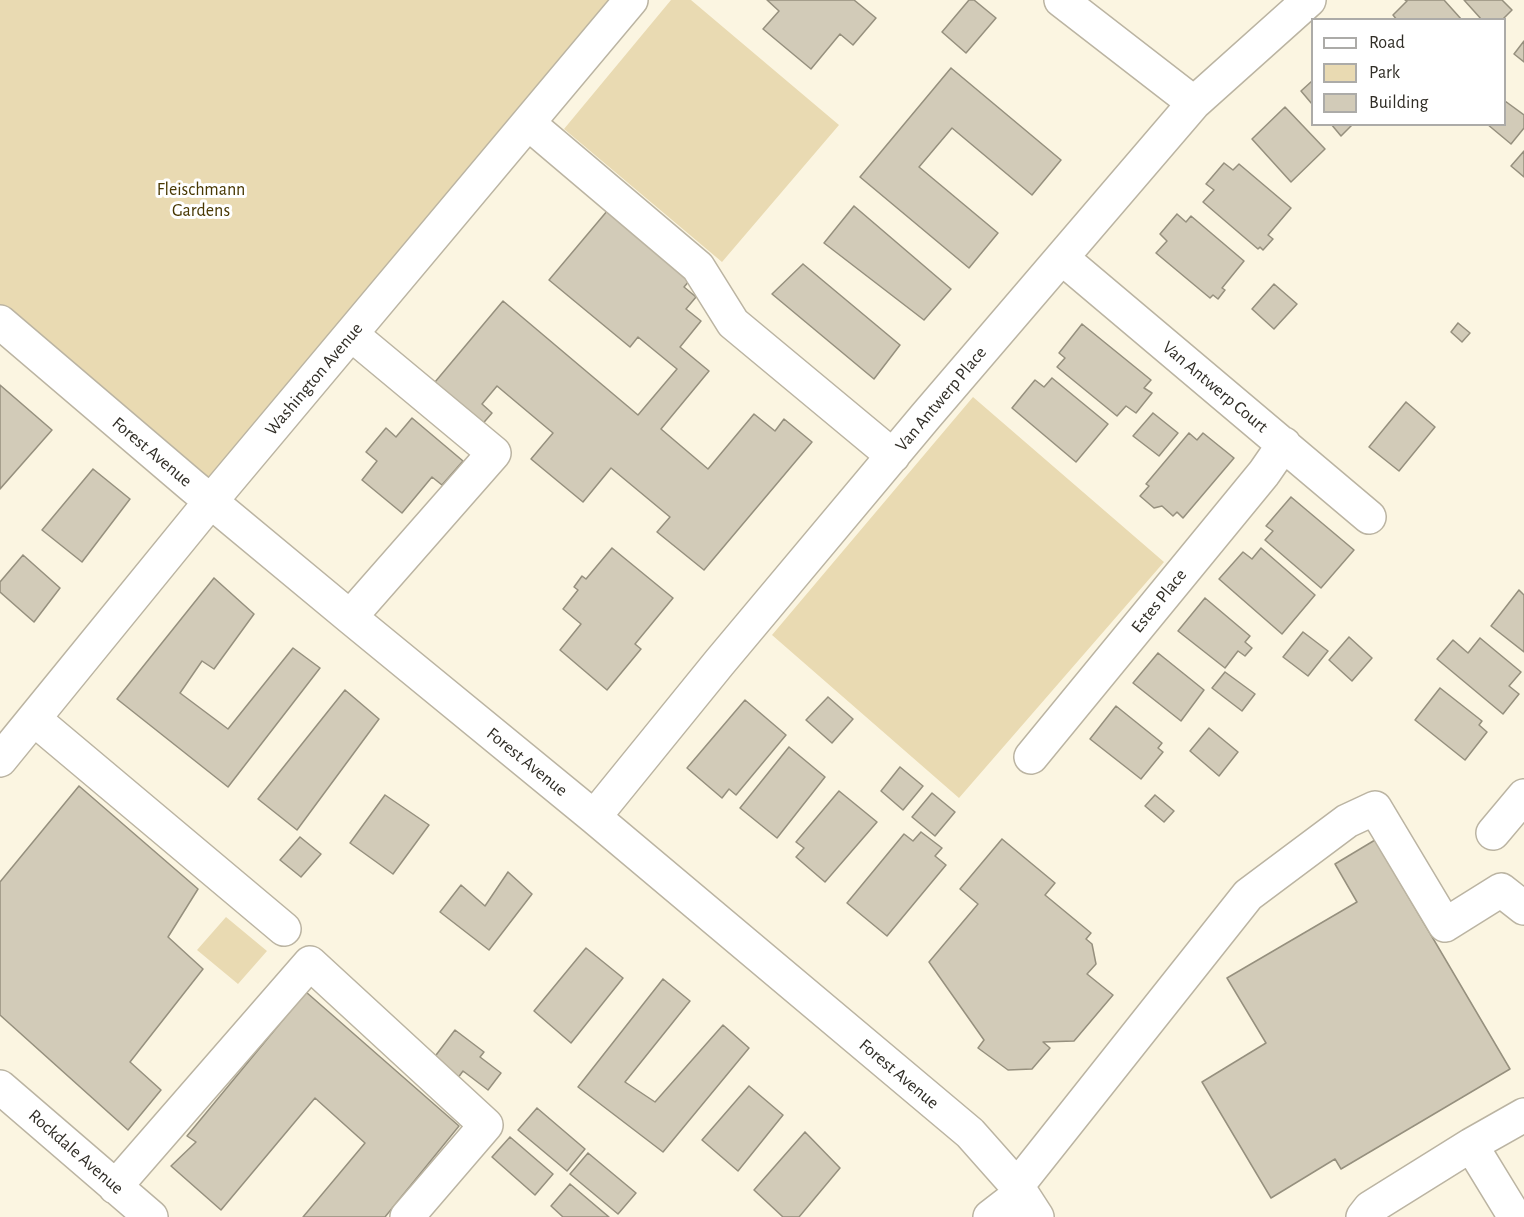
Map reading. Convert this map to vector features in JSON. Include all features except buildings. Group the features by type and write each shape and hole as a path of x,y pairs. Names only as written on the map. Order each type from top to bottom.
{"street":[{"name":"Washington Avenue","path":"0,760 211,501 631,0"},
{"path":"1061,0 1194,103"},
{"name":"Van Antwerp Place","path":"594,817 719,663 1194,103 1309,0"},
{"path":"528,123 698,267 733,323 893,456"},
{"name":"Van Antwerp Court","path":"1062,258 1369,517"},
{"name":"Forest Avenue","path":"0,322 211,501 594,817 970,1133 1025,1199"},
{"path":"350,617 494,453 351,334"},
{"name":"Estes Place","path":"1031,757 1264,473 1284,444"},
{"path":"34,719 284,929"},
{"path":"1493,833 1524,796"},
{"path":"990,1217 1025,1199 1248,895 1347,821 1375,808 1445,925 1501,890 1524,908"},
{"path":"131,1206 310,963 486,1125 407,1217"},
{"name":"Rockdale Avenue","path":"0,1087 131,1206"},
{"path":"1363,1217 1370,1208 1524,1115"},
{"path":"1471,1145 1515,1217"}],"green space":[{"name":"Fleischmann Gardens","path":"0,0 627,0 211,501 0,322"},
{"path":"671,0 691,0 839,125 722,262 564,129"},
{"path":"973,397 1164,562 959,798 772,635"},
{"path":"226,917 267,951 238,984 197,950"}]}
